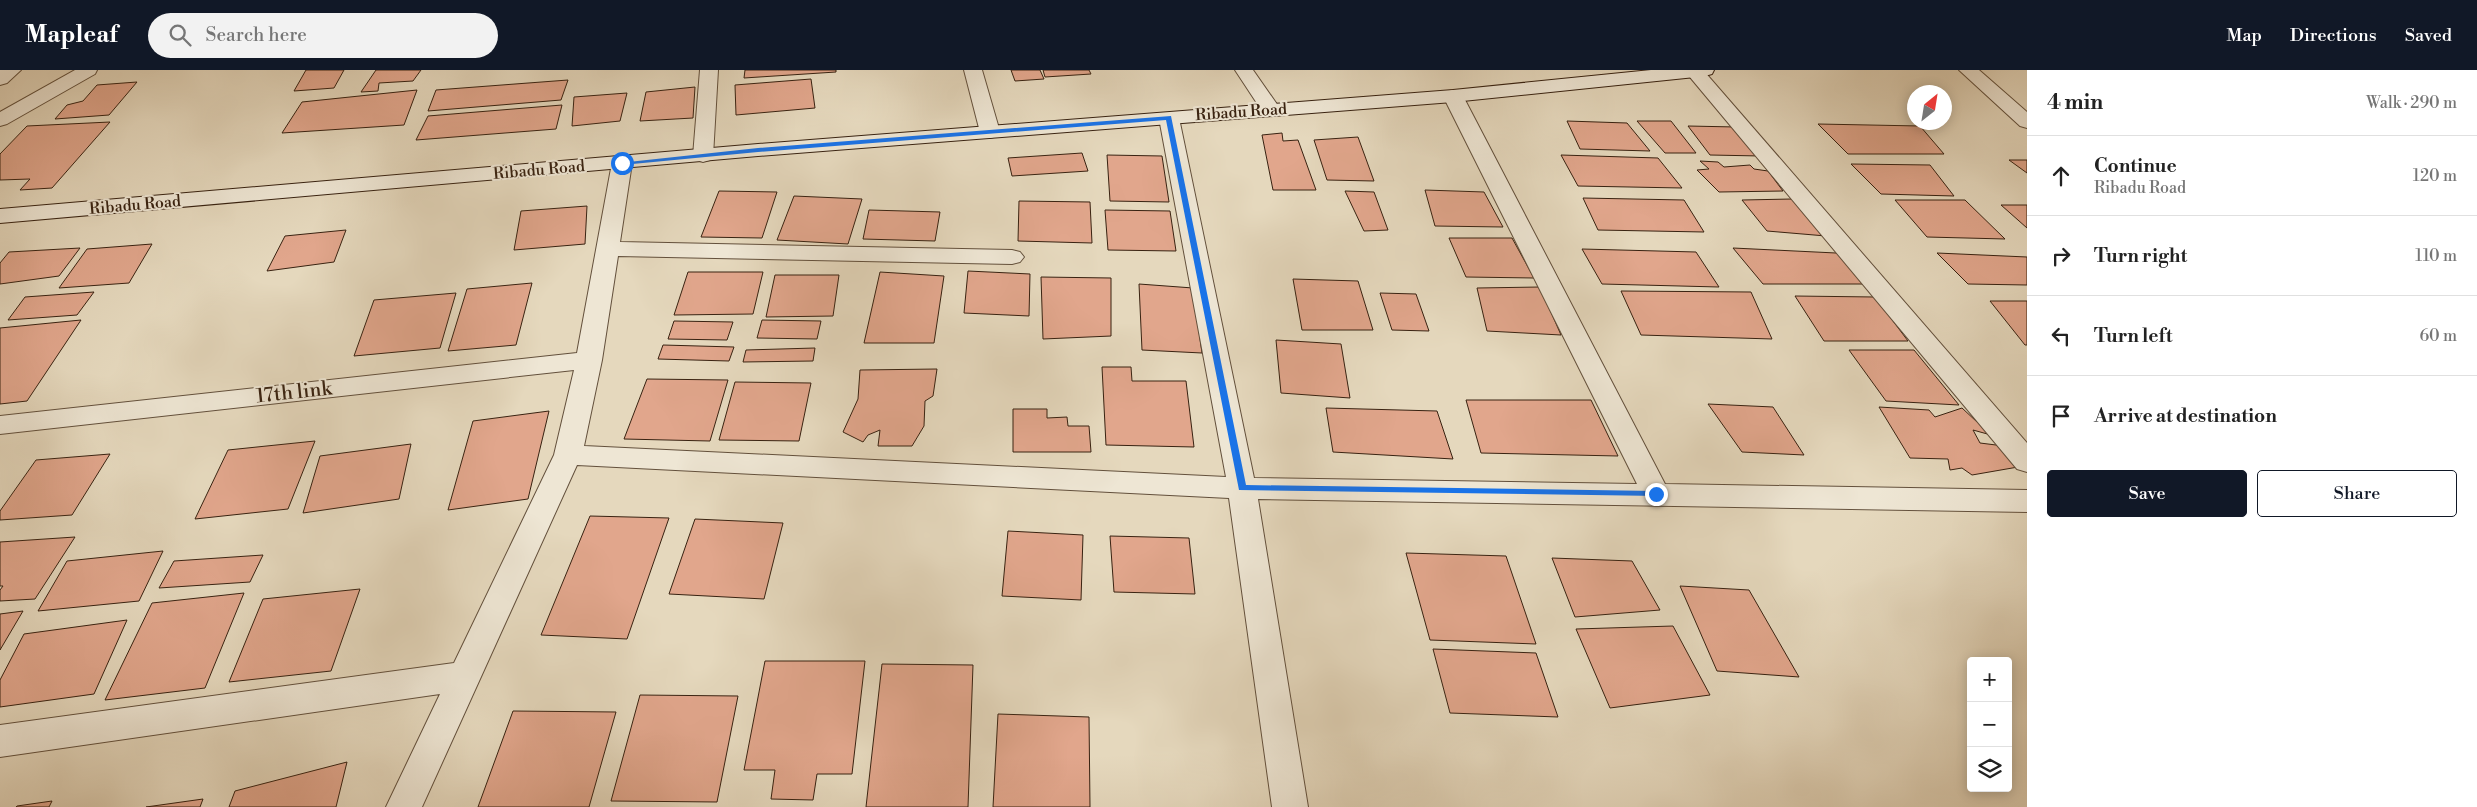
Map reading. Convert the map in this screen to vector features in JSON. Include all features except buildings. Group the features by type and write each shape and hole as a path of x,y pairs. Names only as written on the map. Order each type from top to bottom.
{"street":[{"path":"0,79 12,70"},
{"path":"0,120 88,70"},
{"path":"703,156 709,70"},
{"path":"973,70 990,132"},
{"path":"1244,70 1271,110"},
{"path":"1697,70 2027,462"},
{"name":"Ribadu Road","path":"0,216 990,132 1453,96 1697,70"},
{"path":"1968,70 2027,122"},
{"path":"1453,96 1656,494"},
{"path":"1169,118 1242,488 1290,807"},
{"path":"404,807 568,455 588,360 622,163"},
{"path":"607,249 1012,258"},
{"name":"17th link","path":"0,425 588,360"},
{"path":"1997,426 2027,426"},
{"path":"568,455 1242,488 2027,501"},
{"path":"0,741 464,676"}],"route":[{"path":"622,163 758,150 1169,118 1242,488 1656,494"}]}
